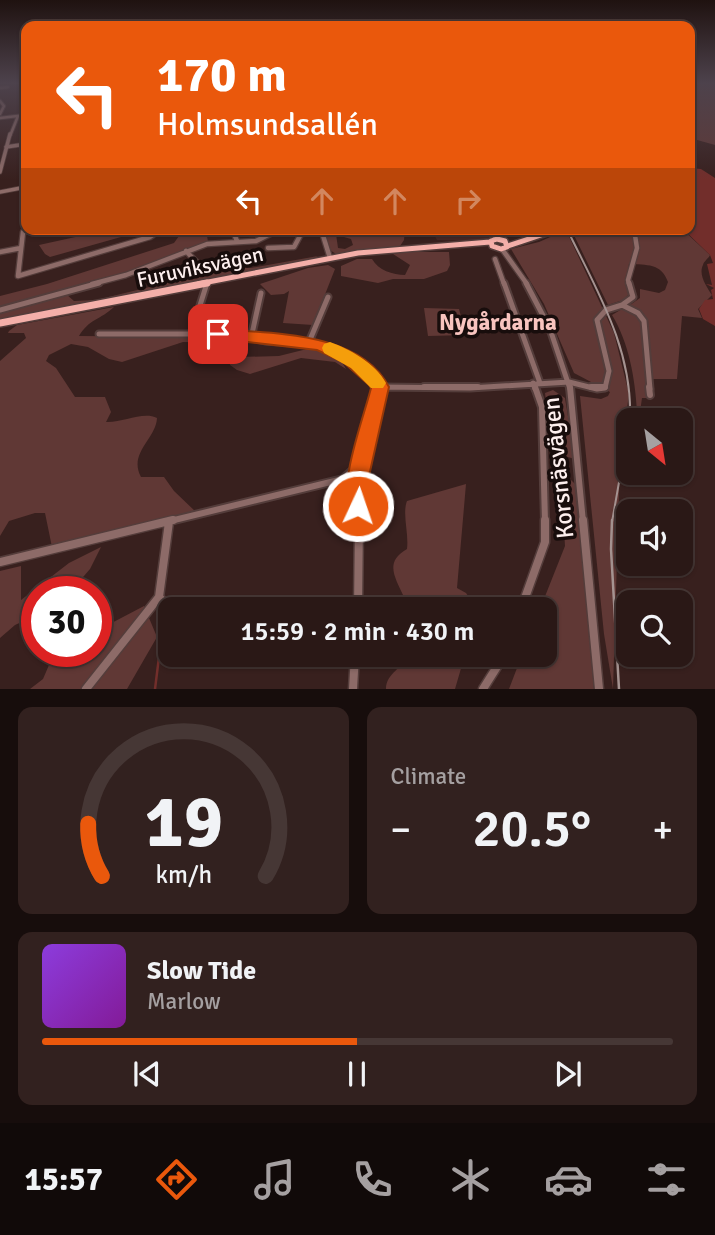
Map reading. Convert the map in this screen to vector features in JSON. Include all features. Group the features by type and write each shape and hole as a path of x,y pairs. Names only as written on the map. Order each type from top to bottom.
{"main road":[{"path":"505,246 532,235"},
{"path":"505,246 540,235"},
{"name":"Furuviksvägen","path":"0,323 330,258 407,248 493,242 505,246"}],"street":[{"path":"0,116 21,116"},
{"path":"0,172 18,116"},
{"path":"0,139 9,138"},
{"path":"6,148 21,145"},
{"path":"0,192 21,188"},
{"path":"23,235 19,276 153,235"},
{"path":"234,235 237,241"},
{"path":"0,310 126,275 213,242 257,241 268,235"},
{"path":"268,248 294,247 300,235"},
{"path":"323,235 330,258"},
{"path":"492,235 493,242"},
{"path":"380,387 470,388 569,382 601,389 608,386 609,365 597,320 606,310 622,305 633,297 628,280 637,248 635,235"},
{"name":"Korsnäsvägen","path":"505,246 508,257 544,316 569,382 599,689"},
{"path":"0,252 21,248"},
{"path":"166,271 169,279 173,280 204,270 186,251"},
{"path":"495,259 542,407 545,542 525,597"},
{"path":"99,334 191,334 207,283"},
{"path":"251,338 261,293"},
{"path":"309,342 328,297"},
{"path":"622,305 638,313 644,321 650,395"},
{"path":"200,334 265,341 309,342 349,358 367,371 380,387"},
{"path":"358,597 358,488 361,463 380,387"},
{"path":"0,562 343,479 361,463"},
{"path":"343,479 358,488"},
{"path":"159,597 169,523"},
{"path":"86,689 158,598"},
{"path":"353,689 354,667"},
{"path":"483,689 497,667"}],"shaded area":[{"path":"695,115 715,115 715,145 695,139"},
{"path":"695,168 715,178 715,326 703,319 699,309 705,300 713,299 711,290 714,288 706,284 712,285 707,264 713,263 710,255 689,235 695,235"},
{"path":"85,235 124,235 50,257 39,245"},
{"path":"207,235 208,242 133,271 0,309 0,296 47,284 174,243 179,236"},
{"path":"336,235 338,248 345,249 353,245 351,239 344,237 404,235 400,246 336,254 330,250 324,236"},
{"path":"434,235 518,235 480,241 437,240"},
{"path":"555,235 568,235 614,333 629,394 627,408 616,408 616,485 619,485 619,499 616,499 613,689 604,634 580,396 601,399 610,392 574,373 544,304 511,249"},
{"path":"574,235 688,235 710,255 702,273 712,295 698,309 702,318 682,316 677,379 651,379 648,321 630,305 640,298 640,289 659,293 665,290 668,282 661,271 653,266 629,264 626,280 629,294 623,300 608,305"},
{"path":"449,252 450,265 447,271 424,279 393,279 378,283 341,276 341,266 357,259 372,259 386,271 405,275 410,265 393,254"},
{"path":"318,256 306,262 0,322 0,311 66,294 74,301 96,300 191,277 189,268 201,263 251,268"},
{"path":"328,265 335,269 313,325 283,323 289,291 271,295 260,284 308,268"},
{"path":"114,307 87,326 79,336 187,337 192,341 194,337 232,337 237,341 236,355 240,357 279,356 311,348 342,362 346,369 335,362 301,358 250,374 230,365 227,343 183,342 122,362 109,359 88,347 71,344 49,355 46,361 56,368 75,397 105,397 111,412 106,422 139,416 157,418 140,453 138,468 141,477 164,477 197,513 52,547 45,513 35,513 9,521 0,536 0,361 26,338 24,333 8,333 17,325"},
{"path":"424,308 459,309 466,335 428,336"},
{"path":"622,309 630,310 642,321 647,398 642,398 641,408 637,408 627,349 612,315"},
{"path":"553,390 565,398 575,459 553,453 545,393"},
{"path":"571,480 575,484 594,689 509,689 517,667 557,667 557,597 545,597 565,546 562,493"},
{"path":"466,484 457,588 469,597 404,597 397,583 394,565 400,554 407,549 407,501"},
{"path":"101,547 84,576 52,576 69,563"},
{"path":"21,566 21,622 0,638 0,571"},
{"path":"144,606 157,637 127,689 30,689 43,679 48,667 112,667 112,623"},
{"path":"400,667 461,667 455,689 386,689 392,675"}],"waterway":[{"path":"155,689 158,665"}],"railway":[{"path":"570,235 611,321 626,369 630,408"},
{"path":"612,522 619,485"},
{"path":"612,520 611,549 619,689"}],"slow traffic":[{"path":"330,348 357,363 377,383"}],"district":[{"name":"Nygårdarna","path":"498,322"}],"route":[{"path":"218,334 241,335 265,341 309,342 349,358 375,380 380,387 361,463 358,506"}]}
